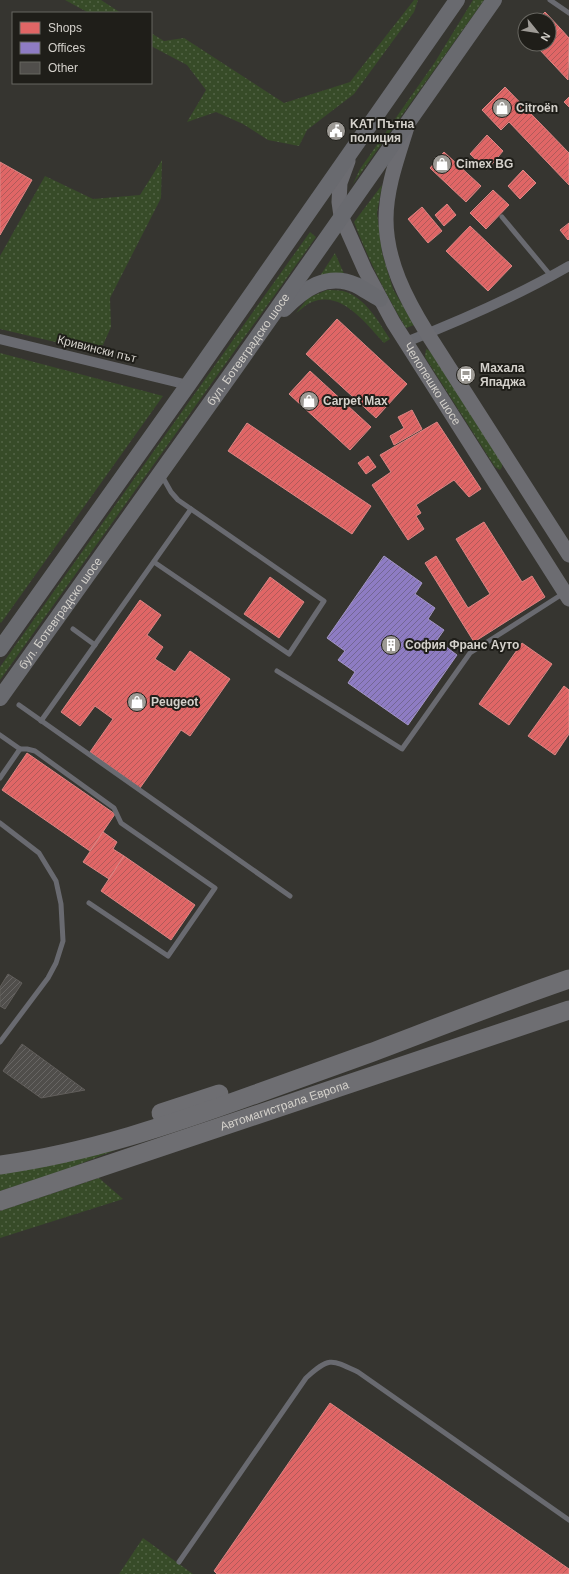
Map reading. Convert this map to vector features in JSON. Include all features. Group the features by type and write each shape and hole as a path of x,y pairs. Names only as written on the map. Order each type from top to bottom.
{"highway":[{"name":"Автомагистрала Европа","path":"0,1164 57,1154 99,1144 194,1116 569,979"},
{"path":"0,1152 64,1139 116,1126 522,995"},
{"name":"Автомагистрала Европа","path":"0,1201 569,1010"}],"main road":[{"path":"0,649 188,385 457,0"},
{"name":"бул. Ботевградско шосе","path":"0,698 161,473 494,0"},
{"name":"Челопешко шосе","path":"410,118 398,157 388,198 386,218 389,250 396,273 427,333 569,555"},
{"name":"Челопешко шосе","path":"350,154 340,183 339,202 341,216 362,264 380,299 406,342 567,596"},
{"path":"261,331 296,298 307,289 319,283 343,281 356,285 380,299"}],"street":[{"path":"406,342 463,320 569,266"},
{"name":"Кривински път","path":"0,339 188,385"}],"lane":[{"path":"550,0 569,13"},
{"path":"502,217 551,276"},
{"path":"154,562 289,654 324,602 178,500 171,492 161,473"},
{"path":"41,721 192,509"},
{"path":"277,671 402,749 470,653 567,596"},
{"path":"73,629 95,645"},
{"path":"18,705 290,896"},
{"path":"0,735 20,749 35,751 114,808 121,823 215,888 168,956 89,903"},
{"path":"0,778 20,749"},
{"path":"0,823 38,853 56,880 61,904 63,941 56,963 49,976 0,1042"},
{"path":"179,1562 306,1378 321,1364 336,1361 358,1372 569,1520"}],"green space":[{"path":"65,0 101,0 119,12 87,12"},
{"path":"414,0 418,0 414,12 354,94 307,130 299,146 268,140 243,124 216,112 187,122 206,90 187,65 152,47 152,34 164,41 184,38 284,103 350,82"},
{"path":"473,0 484,0 353,184 360,169 435,62"},
{"path":"162,160 161,198 110,298 111,327 103,345 81,348 0,329 0,256 45,176 93,199 140,195"},
{"path":"382,185 377,213 382,253 393,289 414,325 406,328 378,276 354,222"},
{"path":"310,232 316,237 0,680 0,667"},
{"path":"335,253 345,276 318,279"},
{"path":"327,290 343,291 358,298 376,317 390,339 384,343 352,311 333,301 323,300 312,302 296,313 308,298"},
{"path":"426,349 430,351 502,463 500,470 495,467 425,357"},
{"path":"0,353 163,396 1,623 0,622"},
{"path":"118,1149 62,1171 0,1191 0,1173"},
{"path":"99,1178 123,1199 0,1238 0,1211"},
{"path":"143,1538 193,1574 119,1574"}],"building: Shops":[{"path":"560,28 569,38 568,80 542,52 557,52 557,31"},
{"path":"505,87 569,153 569,185 509,122 501,130 482,110"},
{"path":"569,97 569,107 564,102"},
{"path":"487,135 503,151 487,170 470,154"},
{"path":"444,152 481,186 466,202 430,168"},
{"path":"0,162 32,180 0,235"},
{"path":"523,170 536,183 520,199 508,186"},
{"path":"493,190 509,205 486,229 470,213"},
{"path":"447,204 456,215 444,226 435,215"},
{"path":"422,207 442,231 428,243 408,219"},
{"path":"569,223 569,239 568,240 560,230"},
{"path":"470,226 512,266 488,291 446,251"},
{"path":"337,319 407,384 376,418 306,354"},
{"path":"310,371 371,427 350,450 289,394"},
{"path":"412,410 422,429 394,445 390,436 404,428 398,417"},
{"path":"437,422 481,489 469,497 454,480 416,505 421,513 416,516 424,529 408,540 372,485 391,472 380,455"},
{"path":"247,423 371,506 352,534 228,451"},
{"path":"368,456 376,467 366,474 358,463"},
{"path":"484,522 522,582 532,576 545,597 474,642 425,563 436,556 468,608 490,594 456,539"},
{"path":"270,577 304,602 279,638 244,614"},
{"path":"140,600 161,615 147,635 163,647 155,659 175,672 190,651 230,679 190,736 181,730 140,788 90,752 113,719 95,706 80,726 61,712"},
{"path":"522,643 552,664 509,725 479,704"},
{"path":"564,686 569,690 569,734 555,755 528,736"},
{"path":"27,753 115,814 90,851 2,790"},
{"path":"103,832 117,842 113,849 124,856 109,879 83,862"},
{"path":"124,856 195,905 171,940 101,891"},
{"path":"330,1403 569,1569 569,1574 217,1574 214,1571"}],"building: Offices":[{"name":"София Франс Ауто","path":"384,556 422,583 415,594 435,608 428,619 444,630 437,640 457,655 408,725 348,683 355,672 338,660 345,651 327,638"}],"building: Other":[{"path":"8,974 22,983 5,1009 0,1006 0,987"},
{"path":"22,1044 85,1090 41,1098 3,1071"}],"place":[{"name":"Citroën","path":"502,108"},
{"name":"KAT Пътна полиция","path":"336,131"},
{"name":"Cimex BG","path":"442,164"},
{"name":"Махала Япаджа","path":"466,375"},
{"name":"Carpet Max","path":"309,401"},
{"name":"София Франс Ауто","path":"391,645"},
{"name":"Peugeot","path":"137,702"}]}
